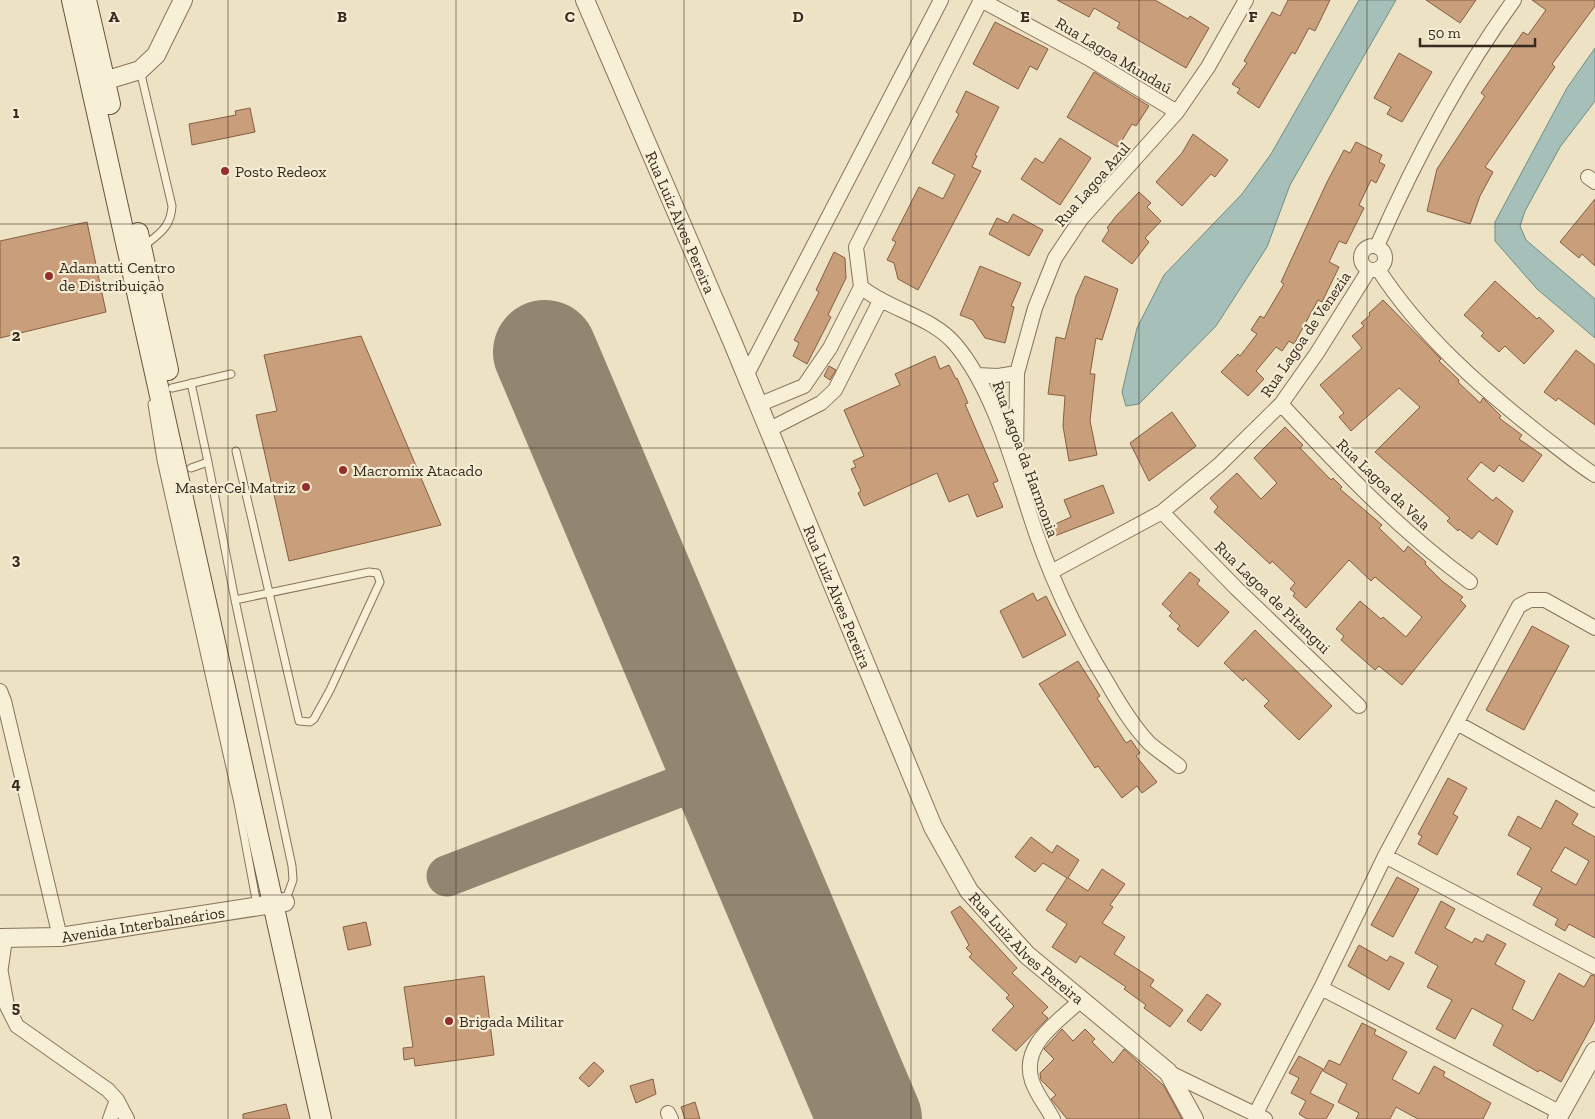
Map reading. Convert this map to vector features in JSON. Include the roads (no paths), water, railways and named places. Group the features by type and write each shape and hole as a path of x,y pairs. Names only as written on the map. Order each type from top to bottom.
{"main road":[{"path":"72,0 98,84 181,385 199,465 272,905 335,1119"},
{"path":"86,0 98,84 143,319 321,1119"}],"street":[{"path":"98,84 140,70 156,55 183,0"},
{"name":"Rua Luiz Alves Pereira","path":"585,0 746,376 937,835 969,891 1027,955 1168,1072 1194,1119"},
{"path":"746,376 941,0"},
{"path":"758,405 804,386 830,348 861,287 856,247 981,0"},
{"name":"Rua Lagoa Mundaú","path":"981,0 1088,58 1177,112"},
{"name":"Rua Lagoa Azul","path":"1016,472 1017,373 1034,308 1055,258 1081,219 1177,112 1208,67 1246,0"},
{"path":"1377,246 1398,197 1448,104 1490,33 1514,0"},
{"path":"1374,270 1382,266 1385,257 1384,252 1377,246 1367,246 1361,254 1362,264 1374,270 1439,345 1503,405 1595,475"},
{"name":"Rua Lagoa de Venezia","path":"1051,572 1162,512 1219,465 1281,404 1374,270"},
{"name":"Rua Lagoa da Harmonia","path":"861,287 880,301 933,327 954,342 977,375 990,401 1016,472 1040,548 1083,644 1130,720 1150,743 1179,766"},
{"path":"768,430 821,403 834,390 880,301"},
{"path":"830,348 850,359"},
{"path":"977,375 998,376 1017,373"},
{"path":"804,386 821,403"},
{"name":"Rua Lagoa da Vela","path":"1281,404 1347,475 1397,524 1470,582"},
{"name":"Rua Lagoa de Pitangui","path":"1162,512 1243,594 1359,706"},
{"path":"1168,1072 1261,1116 1386,856 1519,606 1530,600 1545,600 1595,628"},
{"path":"0,690 4,700 60,937"},
{"path":"1457,723 1595,800"},
{"path":"1386,856 1595,967"},
{"name":"Avenida Interbalneários","path":"2,938 60,937 272,905"},
{"path":"2,938 0,974 7,1006 17,1026 108,1090 117,1100 127,1119"},
{"path":"1321,988 1559,1116 1595,1051"},
{"path":"1053,1119 1032,1082 1029,1061 1036,1043 1081,1000"},
{"path":"110,1119 117,1100"}],"lane":[{"path":"140,70 172,206 171,218 166,229 142,248"},
{"path":"143,319 149,384"},
{"path":"181,385 231,374"},
{"path":"150,393 162,460 238,803 272,905"},
{"path":"235,600 268,593 370,572 376,573 379,576 380,582 330,690 310,722 299,721 268,593 236,451"},
{"path":"199,465 235,600 292,866 293,880 272,905"}],"water":[{"path":"1359,0 1396,0 1290,185 1267,247 1216,326 1139,404 1126,406 1122,392 1137,328 1164,275 1242,194 1271,154"},
{"path":"1595,48 1595,101 1560,147 1525,211 1520,226 1526,240 1595,299 1595,338 1537,289 1495,241 1495,222 1567,88"}],"place":[{"name":"Posto Redeox","path":"225,171"},
{"name":"Adamatti Centro de Distribuição","path":"49,276"},
{"name":"Macromix Atacado","path":"343,470"},
{"name":"MasterCel Matriz","path":"306,487"},
{"name":"Brigada Militar","path":"449,1021"}]}
